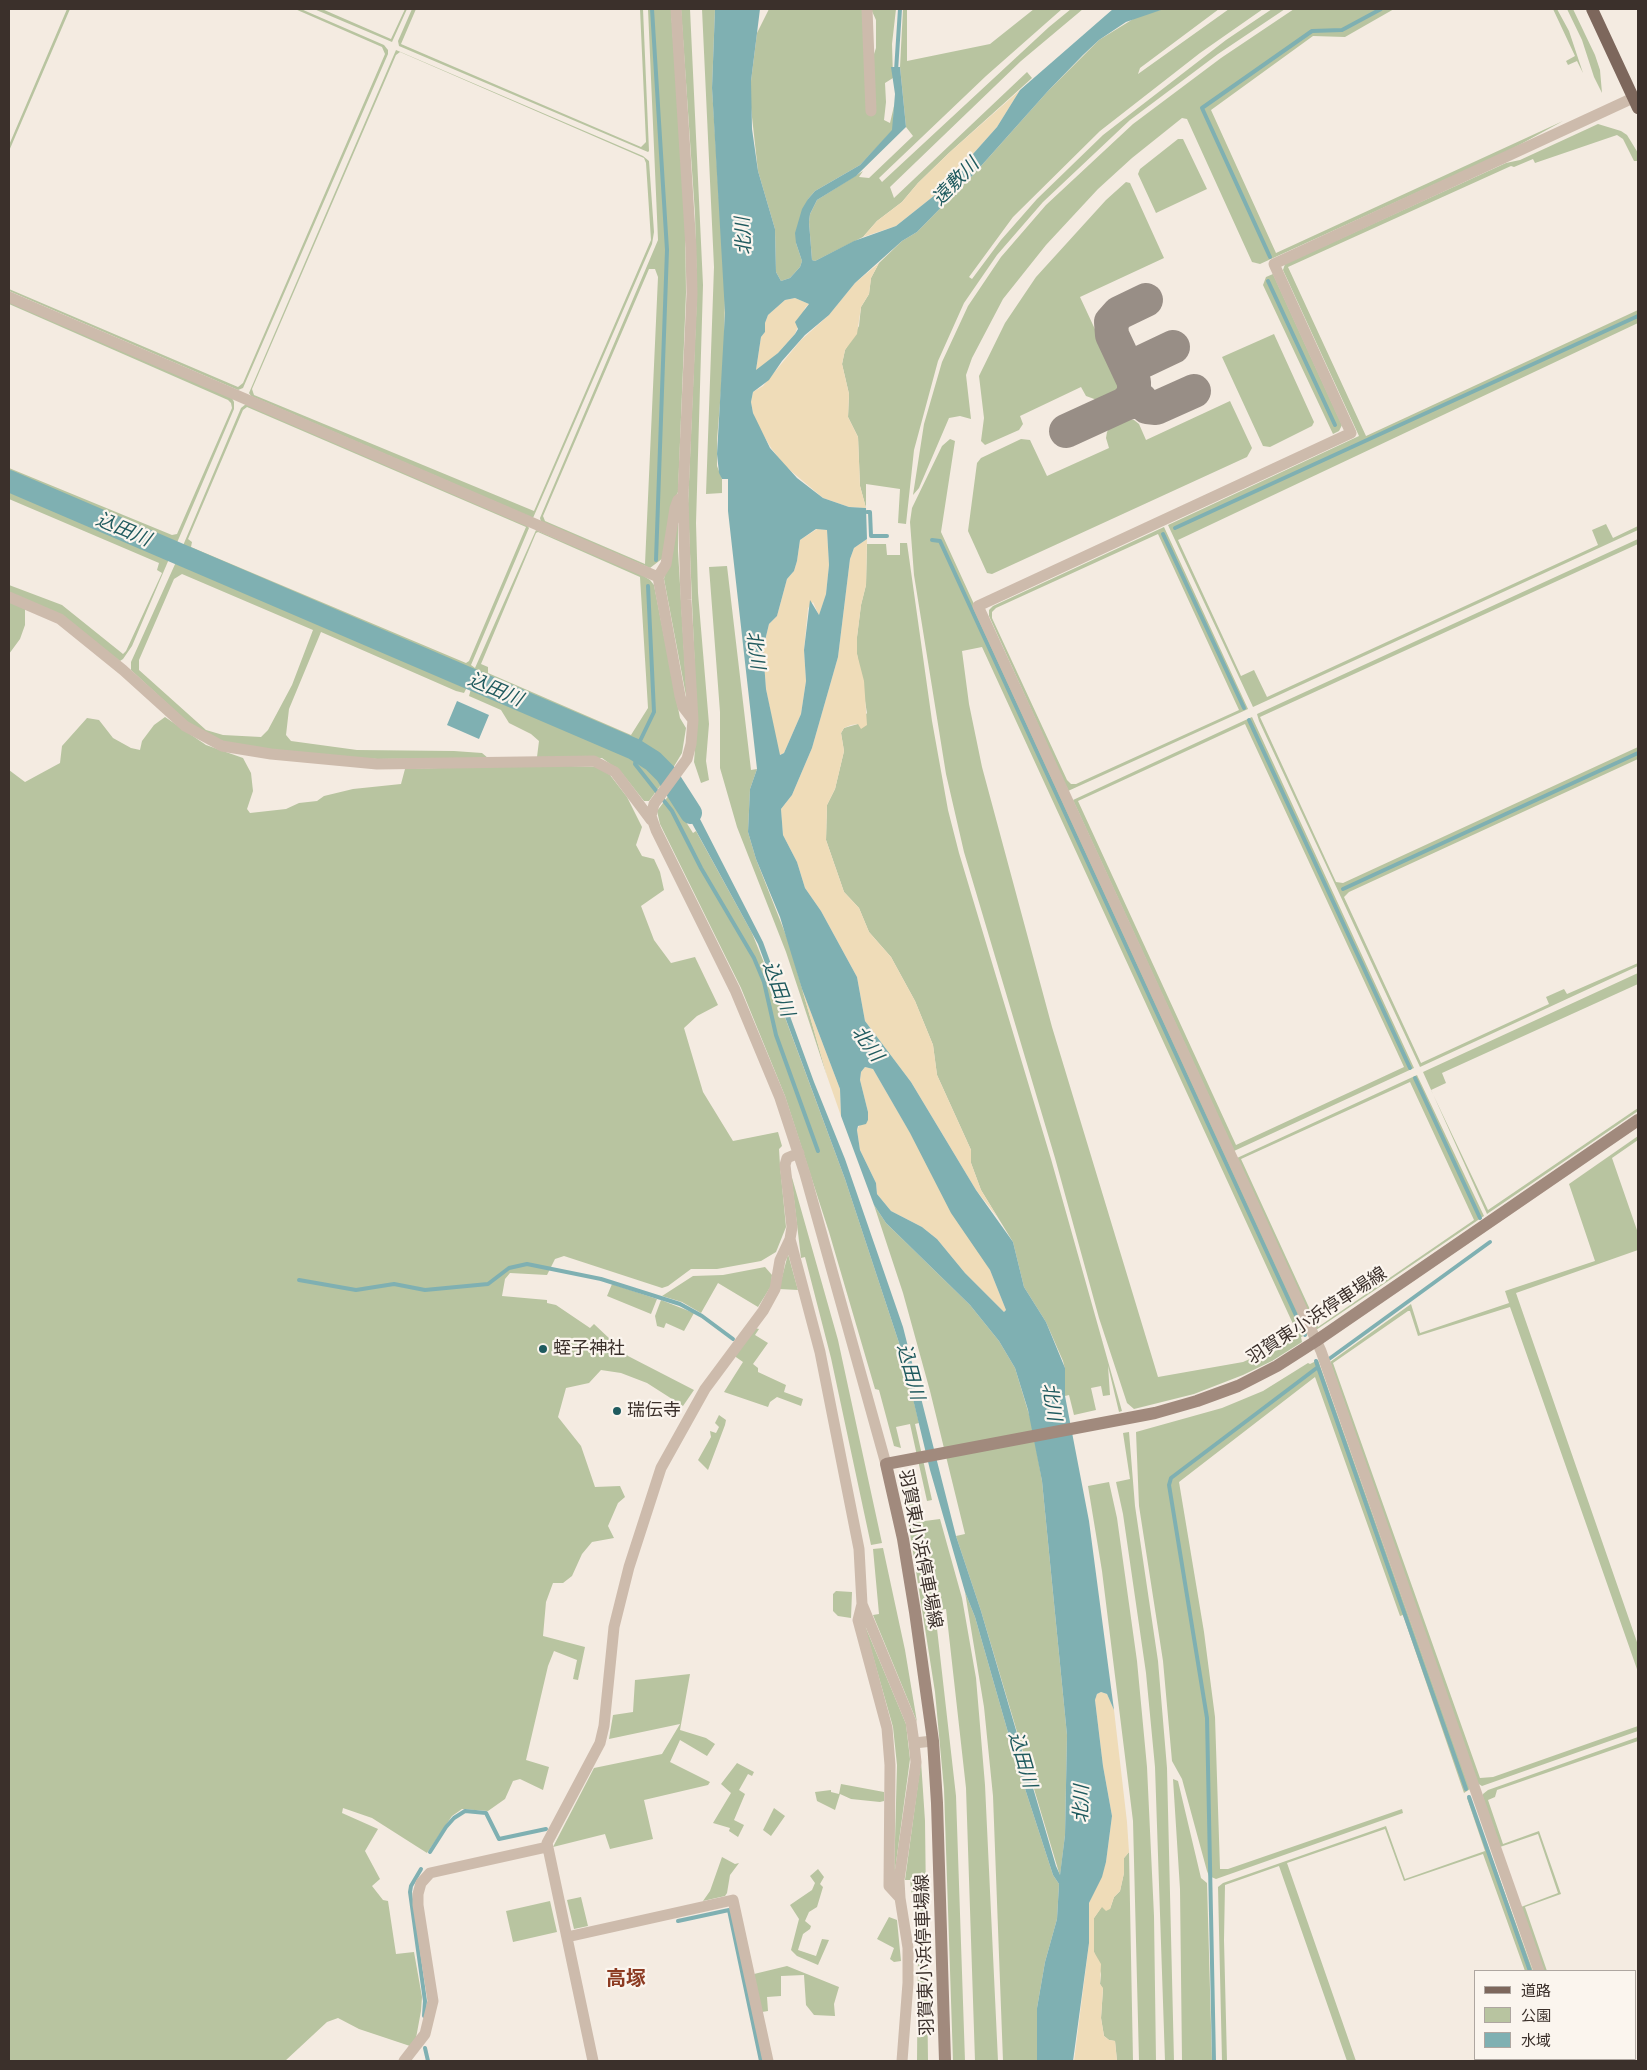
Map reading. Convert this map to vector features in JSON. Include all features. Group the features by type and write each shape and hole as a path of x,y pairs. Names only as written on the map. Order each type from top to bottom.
{"main road":[{"path":"1592,9 1637,101"},
{"name":"羽賀東小浜停車場線","path":"945,2061 938,1832 933,1741 914,1603 903,1539 886,1464 1180,1407 1220,1394 1277,1366 1316,1341 1638,1120"}],"street":[{"path":"652,822 651,809 679,771 690,752 693,720 686,600 683,496 691,266 676,9"},
{"path":"867,9 872,111"},
{"path":"1539,1970 1316,1341 978,606 1352,433 1274,264 1637,101"},
{"path":"9,297 658,577"},
{"path":"683,496 678,500 675,508 666,564 658,577 680,696 683,707 693,720"},
{"path":"9,597 60,619 123,670 185,726 222,746 271,754 377,764 594,761 615,772 652,822 752,1030 780,1098 799,1154 886,1464"},
{"path":"593,2061 547,1843 600,1744 604,1726 610,1649 616,1619 629,1567 661,1468 705,1389 763,1311 774,1289 780,1260 790,1239 792,1227 784,1165 787,1158 799,1154"},
{"path":"790,1239 820,1352 858,1549 862,1604 858,1620 887,1728 890,1765 889,1886 900,1898"},
{"path":"862,1604 911,1722 916,1762 899,1880 908,1948 902,2061"},
{"path":"914,1743 933,1741"},
{"path":"404,2061 426,2034 433,2001 418,1904 421,1883 430,1873 547,1847"},
{"path":"567,1937 733,1900 768,2061"}],"green space":[{"path":"67,9 70,9 9,151 9,145"},
{"path":"295,9 301,9 384,45 388,50 388,54 243,388 238,390 9,291 9,289 238,387 243,383 385,54 382,47"},
{"path":"314,9 322,9 391,39 405,9 407,9 392,42"},
{"path":"412,9 416,9 401,44 641,147 646,142 640,9 643,9 649,151 399,46 398,41"},
{"path":"648,9 671,9 685,215 686,293 678,492 672,505 663,558 650,568 541,522 540,518 658,240","holes":["649,269 655,269 658,277 645,564 545,521 543,516"]},
{"path":"681,9 690,9 703,285 696,523 698,593 709,724 706,761 709,780 701,783 694,762 697,721 688,505 697,294 695,214"},
{"path":"702,9 715,9 712,88 725,292 724,354 717,440 717,466 722,479 722,493 706,494 714,267"},
{"path":"769,9 865,9 871,63 876,48 876,20 871,9 896,9 892,44 893,78 885,83 886,102 884,120 890,123 894,106 893,130 860,165 815,191 808,199 796,243 802,261 800,267 790,278 781,281 776,272 775,229 758,171 751,108 751,81 757,33"},
{"path":"903,9 907,9 907,61 990,44 1034,9 1062,9 986,76 879,178 882,182 1049,27 1071,9 1083,9 1021,61 890,187 894,198 1027,72 1032,78 950,152 918,183 902,202 877,221 863,237 815,261 812,260 809,222 810,214 817,200 863,171 859,177 869,178 913,136 906,127 900,67"},
{"path":"1164,9 1219,9 1140,68 1138,74 1229,9 1263,9 1200,53 1100,131 1013,217 969,277 972,279 1001,240 1037,199 1103,135 1226,40 1272,9 1285,9 1218,54 1130,120 1043,202 997,255 964,303 938,361 914,450 906,524 898,523 900,489 866,484 866,508 860,486 858,437 848,417 849,394 842,364 845,350 859,326 861,307 869,294 871,278 879,263 902,241 917,232 973,175 1048,91 1099,40 1138,16"},
{"path":"1294,9 1394,9 1345,37 1313,36 1211,110 1276,253 1563,121 1510,150 1260,264 1252,262 1187,119 1182,118 1132,158 1098,189 1046,245 1003,299 972,358 966,375 971,419 960,416 949,418 919,488 913,495 924,424 942,362 968,306 1001,257 1046,205 1133,124 1221,58"},
{"path":"1553,9 1557,9 1569,31 1583,73 1577,61 1568,65 1566,61 1575,56"},
{"path":"1567,9 1573,9 1595,55 1600,70 1602,93 1594,77 1582,40"},
{"path":"396,50 643,156 649,161 654,232 652,244 533,518 251,396 249,393","holes":["400,52 644,158 646,163 651,240 534,511 254,395 252,389 396,55"]},
{"path":"1598,124 1621,131 1627,135 1638,153 1638,161 1634,161 1623,139 1617,135 1535,163 1533,159 1514,167 1511,166 1288,267 1366,436 1638,310 1638,323 1178,540 1241,676 1254,670 1267,697 1598,545 1592,530 1606,524 1613,538 1638,526 1638,530 1253,707 1168,525 1359,436 1283,270 1285,264 1506,163 1520,160"},
{"path":"1178,139 1183,139 1207,189 1156,213 1138,174 1140,169"},
{"path":"1126,182 1130,183 1164,258 1080,297 1119,381 1118,388 1114,393 1097,400 1086,396 1081,387 1020,416 1023,424 1019,430 985,445 981,441 984,418 979,376 1005,323 1036,277 1106,200"},
{"path":"1273,274 1342,425 1339,431 1333,434 1263,285 1266,277"},
{"path":"9,302 232,398 234,409 176,545 9,473 9,468 172,535 177,534 232,408 231,403 228,400 9,304"},
{"path":"1274,334 1314,422 1312,426 1270,447 1263,446 1222,357"},
{"path":"1230,401 1252,448 1247,457 992,574 987,573 968,531 977,463 981,458 1021,439 1030,440 1047,476 1109,448 1106,438 1110,427 1127,419 1134,420 1139,424 1146,440"},
{"path":"246,404 527,525 529,528 471,665 475,668 536,530 639,573 650,580 654,585 680,718 686,728 682,753 673,768 631,740 182,548 241,408","holes":["247,407 526,527 469,661 466,663 191,547 192,542 188,539 243,410","538,532 640,577 648,708 631,735 488,673 488,667 481,664"]},
{"path":"950,439 955,441 941,532 1308,1334 1301,1337 1302,1342 1272,1361 1243,1375 1194,1394 1134,1409 1127,1403 1099,1318 1055,1158 964,852 946,774 914,575 910,522 912,508 942,446","holes":["982,647 1299,1337 1243,1362 1158,1377 1052,1027 982,767 969,704 962,651"]},
{"path":"9,489 169,559 132,646 120,661 9,593 9,585 62,605 123,654 162,573 157,570 159,563 9,499"},
{"path":"678,507 678,551 687,701 664,579"},
{"path":"1164,527 1248,709 1068,791 989,616 989,610 993,606","holes":["1158,534 1239,710 1076,784 1071,784 1067,780 992,618 992,612 996,608"]},
{"path":"1638,539 1638,544 1260,717 1336,882 1343,883 1638,747 1638,759 1349,892 1344,897 1421,1063 1549,1004 1546,997 1564,989 1567,994 1638,963 1638,966 1420,1067 1257,714"},
{"path":"900,543 907,543 932,721 948,810 959,853 1051,1159 1122,1411 1119,1412 1108,1366 1110,1395 1103,1396 1101,1386 1091,1388 1096,1410 1074,1415 1069,1395 1065,1396 1065,1369 1063,1361 1046,1322 1024,1287 1013,1242 981,1190 971,1163 971,1150 937,1075 933,1045 915,1001 891,957 869,932 859,908 844,892 826,840 827,805 835,789 844,751 841,733 844,728 858,724 867,713 857,654 857,637 861,605 866,585 867,544 886,544 887,555 900,555"},
{"path":"176,562 467,687 464,693 456,691 321,632 289,709 286,735 291,741 357,750 482,753 488,758 377,759 277,751 223,742 187,722 131,670 131,662","holes":["182,574 313,630 292,685 268,730 261,737 223,735 206,730 139,670 139,660 174,579"]},
{"path":"727,566 751,770 757,769 750,789 748,832 756,859 789,943 827,1076 786,952 737,827 720,768 720,712 709,567"},
{"path":"9,602 25,608 25,625 20,639 9,654"},
{"path":"471,689 622,751 649,768 663,782 649,801 644,801 621,772 602,758 537,757 539,741 531,734 509,723 501,710 469,696"},
{"path":"165,717 206,745 243,758 251,773 253,791 247,809 250,813 286,809 299,803 317,801 324,796 353,789 401,784 405,769 542,765 598,767 610,775 627,797 642,827 636,845 642,856 654,859 660,872 664,890 641,906 654,940 671,963 695,957 718,1005 697,1016 684,1028 703,1092 733,1141 778,1132 782,1146 779,1149 786,1227 776,1252 761,1261 717,1269 691,1269 668,1286 662,1288 564,1256 555,1259 547,1275 510,1273 505,1279 502,1296 547,1300 547,1303 556,1305 590,1328 594,1324 628,1356 694,1390 683,1406 647,1383 621,1373 601,1370 589,1383 566,1388 558,1417 581,1446 595,1487 620,1486 625,1497 618,1503 608,1526 614,1538 592,1542 582,1554 572,1576 563,1583 553,1583 546,1602 543,1636 585,1647 578,1680 573,1679 577,1660 554,1651 548,1666 526,1760 549,1767 543,1790 520,1779 513,1781 505,1799 488,1811 462,1809 452,1816 427,1853 372,1818 343,1808 342,1813 378,1829 365,1851 380,1879 372,1886 383,1900 388,1901 396,1954 414,1952 422,1997 416,2038 410,2046 359,2029 338,2018 327,2022 285,2061 9,2061 9,770 25,782 60,763 62,746 87,718 99,720 113,738 131,748 140,750 142,741 154,725"},
{"path":"1252,717 1414,1068 1234,1151 1073,800","holes":["1245,724 1404,1067 1236,1145 1078,801"]},
{"path":"669,795 693,833 696,831 752,933 773,985 845,1179 901,1349 919,1423 915,1424 932,1500 927,1501 910,1424 896,1427 901,1448 894,1446 879,1390 875,1389 829,1232 785,1096 741,988 660,824 657,811"},
{"path":"1638,973 1638,984 1442,1073 1446,1083 1431,1090 1423,1072"},
{"path":"1417,1075 1484,1216 1316,1330 1237,1158","holes":["1410,1082 1474,1220 1318,1327 1241,1159"]},
{"path":"1433,1095 1488,1210 1638,1108 1638,1111 1487,1214"},
{"path":"1638,1136 1638,1140 1612,1158 1638,1233 1638,1250 1516,1293 1638,1645 1638,1672 1510,1307 1418,1336 1410,1311 1408,1311 1333,1363 1480,1778 1493,1777 1638,1726 1638,1731 1482,1786 1477,1783 1330,1362 1411,1304 1420,1333 1509,1303 1505,1291 1595,1261 1569,1184"},
{"path":"791,1174 838,1340 882,1543 871,1545 831,1358 805,1257 801,1258"},
{"path":"874,1205 886,1223 970,1305 999,1341 1015,1368 1032,1424 1042,1481 1067,1735 1065,1835 1060,1876 981,1611 956,1536 965,1534 930,1391 903,1293"},
{"path":"788,1254 798,1290 779,1289"},
{"path":"765,1267 772,1275 771,1286 758,1307 718,1283 701,1313 682,1302 662,1296 693,1276 723,1275"},
{"path":"612,1284 657,1299 651,1314 607,1296"},
{"path":"661,1300 694,1313 684,1331 666,1323 664,1328 657,1326 655,1316"},
{"path":"755,1328 759,1329 755,1335 768,1343 753,1364 758,1368 758,1372 786,1385 784,1392 803,1399 801,1406 777,1397 770,1402 768,1407 724,1392 743,1362 733,1355"},
{"path":"1318,1360 1470,1789 1464,1793 1403,1615 1400,1616 1315,1377 1179,1482 1204,1632 1215,1717 1220,1869 1228,1869 1402,1809 1403,1813 1216,1879 1209,1876 1207,1871 1182,1779 1172,1761 1163,1661 1139,1506 1136,1432 1222,1408 1263,1391 1308,1363 1310,1364"},
{"path":"719,1415 726,1420 725,1425 708,1470 698,1460 711,1437 710,1431 716,1433 719,1427 715,1423"},
{"path":"1129,1432 1135,1506 1158,1661 1167,1768 1174,2061 1165,2061 1155,1767 1146,1673 1123,1514 1116,1482 1130,1479 1123,1433"},
{"path":"908,1476 917,1522 940,1519 962,1598 976,1678 985,1785 998,2061 975,2061 966,1788 946,1609 935,1611 956,1796 965,2061 953,2061 944,1789 935,1692 902,1482"},
{"path":"1109,1482 1117,1518 1137,1661 1147,1767 1154,1916 1156,2061 1139,2061 1133,1821 1102,1571 1088,1486"},
{"path":"883,1548 905,1650 917,1722 873,1615 879,1614 873,1549"},
{"path":"836,1591 852,1592 851,1618 838,1616 833,1611 833,1594"},
{"path":"965,1592 975,1617 1017,1764 1053,1875 1059,1884 1057,1919 1045,1962 1037,2008 1037,2061 1003,2061 993,1796 984,1707"},
{"path":"863,1621 906,1724 910,1759 894,1878 897,1765 893,1727"},
{"path":"690,1674 680,1730 706,1738 715,1744 707,1756 680,1740 670,1762 710,1782 708,1785 644,1800 653,1839 610,1849 605,1834 553,1847 594,1768 662,1754 680,1724 609,1739 613,1715 633,1712 635,1680"},
{"path":"1638,1737 1638,1741 1497,1790 1495,1797 1488,1800 1503,1844 1539,1831 1561,1894 1525,1907 1547,1970 1544,1970 1521,1907 1558,1893 1538,1834 1500,1847 1482,1798 1483,1794 1488,1790"},
{"path":"921,1761 925,1821 928,2061 917,2061 918,1948 910,1880 905,1880"},
{"path":"737,1763 754,1772 752,1776 748,1774 739,1790 745,1794 734,1820 744,1825 738,1837 729,1831 730,1828 713,1823 731,1793 721,1784"},
{"path":"1173,1779 1178,1781 1201,1878 1207,1883 1212,2061 1182,2061 1180,1889"},
{"path":"841,1784 884,1792 884,1801 851,1799 840,1794 835,1810 817,1801 815,1792 831,1790 831,1792 839,1794"},
{"path":"1470,1797 1533,1970 1525,1970 1483,1854 1404,1881 1385,1829 1287,1863 1356,2061 1347,2061 1279,1866 1225,1885 1224,1940 1227,2061 1222,2061 1218,1887 1223,1883 1386,1826 1405,1879 1485,1851 1467,1798"},
{"path":"774,1808 785,1816 771,1836 763,1830"},
{"path":"1129,1852 1133,2061 1117,2061 1115,2041 1109,2040 1104,2036 1101,2018 1103,1989 1100,1984 1101,1974 1094,1952 1094,1918 1102,1906 1110,1909 1114,1897 1120,1891 1124,1873 1124,1858"},
{"path":"722,1857 735,1864 739,1863 730,1875 727,1893 725,1896 703,1901 710,1891"},
{"path":"818,1869 824,1877 820,1884 823,1887 817,1907 809,1912 805,1921 811,1926 803,1934 798,1950 816,1956 822,1939 829,1940 818,1965 797,1956 791,1950 799,1919 790,1905 812,1890 815,1883 810,1876"},
{"path":"581,1897 588,1926 574,1929 567,1900"},
{"path":"550,1901 557,1932 513,1942 506,1911"},
{"path":"889,1917 897,1920 901,1961 894,1962 890,1959 894,1948 877,1939"},
{"path":"787,1966 839,1987 834,2004 835,2016 814,2015 806,2005 804,1975 781,1976 781,1996 767,1997 768,2011 762,2012 754,1974"}],"sand":[{"path":"1020,90 997,127 940,191 896,226 863,237 877,221 902,202 918,183 950,152"},
{"path":"879,263 871,278 869,294 861,307 857,334 845,350 842,364 849,394 848,417 858,437 860,486 866,508 849,507 823,498 785,466 771,448 758,426 751,402 753,392 763,386 801,340 829,315 855,283"},
{"path":"795,298 809,304 805,308 795,334 778,353 756,370 761,337 765,332 765,323 768,315 785,300"},
{"path":"817,529 827,530 829,565 826,594 819,616 813,602 808,608 804,650 806,681 801,714 784,753 779,755 766,689 763,649 769,624 777,616 787,579 794,571 800,540"},
{"path":"867,539 866,585 861,605 857,654 864,681 867,725 861,729 858,724 851,725 844,728 841,733 844,751 835,789 827,805 826,840 844,892 859,908 869,932 891,957 915,1001 933,1045 937,1075 971,1150 971,1163 981,1190 998,1218 976,1190 911,1082 865,1021 857,977 821,911 805,888 797,862 783,835 781,809 792,795 812,748 838,657 850,559 854,548"},
{"path":"802,989 840,1089 841,1116 827,1076"},
{"path":"865,1067 873,1069 990,1270 1006,1310 1004,1312 965,1273 937,1239 922,1227 891,1211 877,1194 876,1183 860,1150 857,1130 859,1126 868,1120 868,1112 860,1080 861,1072"},
{"path":"1101,1692 1107,1694 1114,1710 1129,1852 1124,1858 1124,1873 1120,1891 1114,1897 1110,1909 1106,1911 1102,1907 1094,1918 1094,1952 1101,1964 1100,1984 1103,1988 1101,2018 1104,2036 1109,2040 1115,2041 1117,2061 1074,2061 1089,1943 1089,1903 1106,1862 1112,1816 1103,1766 1095,1700 1097,1694"}],"water":[{"path":"715,9 760,9 751,81 752,129 758,171 775,229 776,272 781,281 790,278 800,267 802,261 795,233 802,209 808,199 815,191 860,165 892,130 895,94 891,67 900,67 906,127 856,176 817,200 810,214 809,222 812,260 815,261 854,241 896,226 940,191 997,127 1020,90 1113,9 1164,9 1126,22 1099,40 1083,55 973,175 917,232 902,241 855,283 829,315 805,335 782,361 769,380 753,392 751,402 753,413 770,448 797,478 823,498 849,507 866,508 867,539 854,548 850,559 838,657 812,748 792,795 781,809 783,835 797,862 805,888 821,911 857,977 865,1021 911,1082 976,1190 1013,1242 1024,1287 1046,1322 1065,1368 1065,1396 1089,1521 1114,1710 1107,1694 1101,1692 1097,1694 1095,1700 1103,1766 1112,1816 1106,1862 1102,1877 1089,1903 1089,1943 1073,2061 1037,2061 1037,2008 1045,1962 1057,1919 1059,1884 1053,1875 1017,1764 975,1617 965,1592 930,1470 901,1349 845,1179 758,944 688,816 671,792 680,780 763,942 814,1082 845,1159 903,1327 956,1536 981,1611 1060,1875 1065,1835 1067,1735 1042,1481 1028,1410 1015,1368 999,1341 970,1305 886,1223 874,1205 841,1116 840,1089 802,989 780,917 756,859 748,832 750,789 757,769 728,511 728,479 722,479 719,473 717,454 725,313 712,88","holes":["795,298 809,304 795,322 798,329 778,353 756,370 761,337 765,332 765,323 768,315 785,300","816,529 827,530 829,565 826,594 819,615 810,600 804,650 806,681 801,714 784,753 780,755 766,689 763,649 769,624 777,616 787,579 794,571 800,540","865,1067 873,1069 910,1133 951,1213 990,1270 1006,1310 1004,1312 965,1273 937,1239 922,1227 891,1211 877,1194 876,1183 860,1150 857,1130 858,1126 866,1124 868,1120 868,1112 860,1080 861,1072"]},
{"path":"457,701 489,715 479,739 447,725"}],"waterway":[{"path":"652,9 667,250 656,560"},
{"path":"896,71 900,9"},
{"path":"1270,257 1202,108 1312,31 1342,30 1381,9"},
{"path":"1268,281 1335,425"},
{"path":"1175,528 1638,316"},
{"name":"込田川","path":"9,481 634,749 653,761 666,774 691,813"},
{"path":"867,512 870,512 871,536 887,536"},
{"path":"1163,534 1244,708"},
{"path":"932,540 940,541 1305,1335"},
{"path":"648,586 654,712 639,743 635,764 672,811 701,868 754,958 764,982 776,1035 818,1151"},
{"path":"1249,720 1410,1068"},
{"path":"1343,889 1638,753"},
{"path":"1415,1078 1480,1218"},
{"path":"1329,1359 1490,1242"},
{"path":"299,1280 356,1290 394,1284 425,1290 488,1284 509,1268 527,1264 601,1279 680,1304 702,1316 733,1339"},
{"path":"1214,2061 1207,1718 1169,1485 1171,1478 1318,1367 1316,1361"},
{"path":"1318,1367 1466,1789"},
{"path":"1469,1797 1530,1970"},
{"path":"430,1852 446,1827 454,1818 465,1811 486,1813 499,1839 546,1829"},
{"path":"421,1869 411,1886 410,1892 425,2001 424,2016"},
{"path":"678,1921 729,1910 761,2061"},
{"path":"425,2048 428,2061"}],"taxiway":[{"path":"1066,431 1125,404 1134,394 1134,382 1112,335 1111,322 1119,313 1146,300"},
{"path":"1132,377 1135,365 1173,347"},
{"path":"1125,404 1140,399 1147,407 1156,408 1194,391"}],"place":[{"name":"蛭子神社","path":"543,1349"},
{"name":"瑞伝寺","path":"617,1411"}],"district":[{"name":"高塚","path":"626,1979"}],"water label":[{"name":"遠敷川","path":"956,182"},
{"name":"北川","path":"744,236"},
{"name":"北川","path":"755,650"},
{"name":"北川","path":"867,1044"},
{"name":"北川","path":"1051,1402"},
{"name":"北川","path":"1082,1804"}]}
